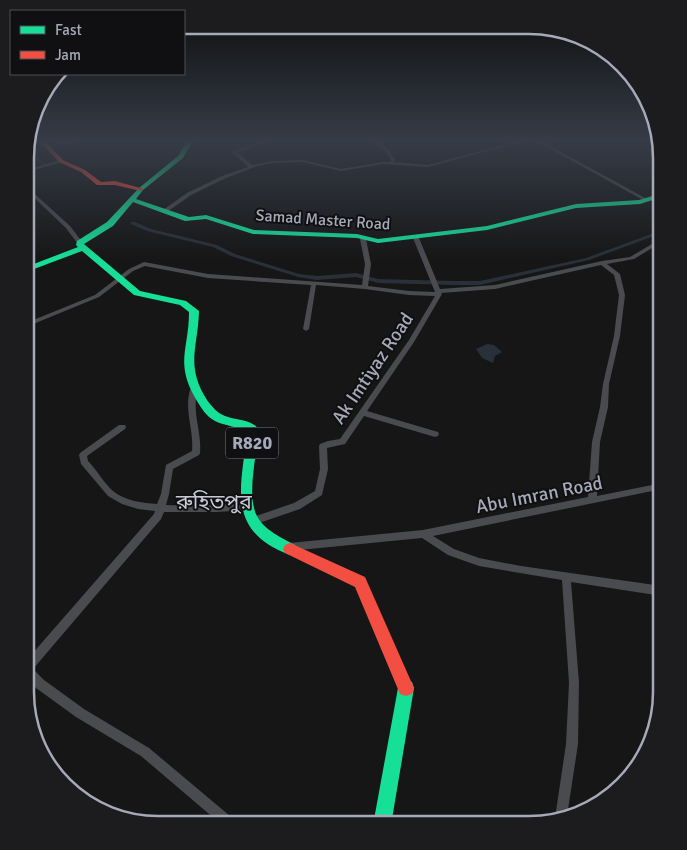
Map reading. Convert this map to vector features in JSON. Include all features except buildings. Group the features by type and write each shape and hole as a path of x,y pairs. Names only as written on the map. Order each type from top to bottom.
{"main road":[{"path":"97,181 103,185 115,183 141,189"},
{"path":"34,267 50,262 81,245 110,224 141,189 151,181"},
{"name":"Samad Master Road","path":"133,200 188,219 206,217 253,232 357,236 363,239 378,241 416,238 502,224 576,206 653,198"},
{"name":"R820","path":"81,245 118,279 137,293 183,303 194,311 195,320 187,356 188,373 194,390 216,417 244,424 253,430 247,507 252,521"},
{"path":"252,521 268,535 320,566 360,582 407,691 384,816"}],"street":[{"path":"165,211 189,194 216,181"},
{"path":"611,181 647,200"},
{"path":"34,195 68,227 81,245"},
{"path":"416,238 439,291"},
{"path":"363,239 366,251 366,281"},
{"path":"34,322 97,296 136,266 144,264 208,276 314,283 366,281 409,293 496,287 632,258 653,245"},
{"path":"592,501 596,442 617,336 622,295 617,274 602,263"},
{"path":"306,329 314,283"},
{"name":"Ak Imtiyaz Road","path":"252,521 297,506 316,497 319,493 324,469 323,446 342,442 412,341 439,291"},
{"path":"34,660 158,516 169,467 196,453 195,423 190,403 194,390"},
{"path":"362,413 435,434"},
{"path":"122,427 83,455 84,462 111,494 122,500 147,508 161,507 184,510 247,507"},
{"name":"Abu Imran Road","path":"287,547 423,534 653,488"},
{"path":"423,534 452,552 479,562 653,590"},
{"path":"562,812 572,744 574,683 566,576"},
{"path":"34,678 80,713 145,752 221,816"}],"shaded area":[{"path":"487,344 494,345 502,352 495,356 493,363 482,358 476,349"}],"waterway":[{"path":"133,223 149,230 215,246 233,255 298,275 317,278 356,275 378,281 453,283 480,283 587,259 653,234"}],"traffic: fast":[{"path":"151,181 141,189 110,224 80,243 80,245 137,293 183,303 194,311 194,324 188,362 193,383 206,407 212,413 223,420 244,425 253,430 247,487 248,509 251,518 258,528 290,549"},
{"path":"133,200 188,219 206,217 253,232 357,236 378,241 487,228 576,206 640,202 653,198"},
{"path":"34,267 83,248"},
{"path":"384,816 406,688"}],"traffic: jam":[{"path":"95,181 99,184 115,183 141,189"},
{"path":"290,549 360,582 406,688"}],"district":[{"name":"রুহিতপুর","path":"214,502"}]}
